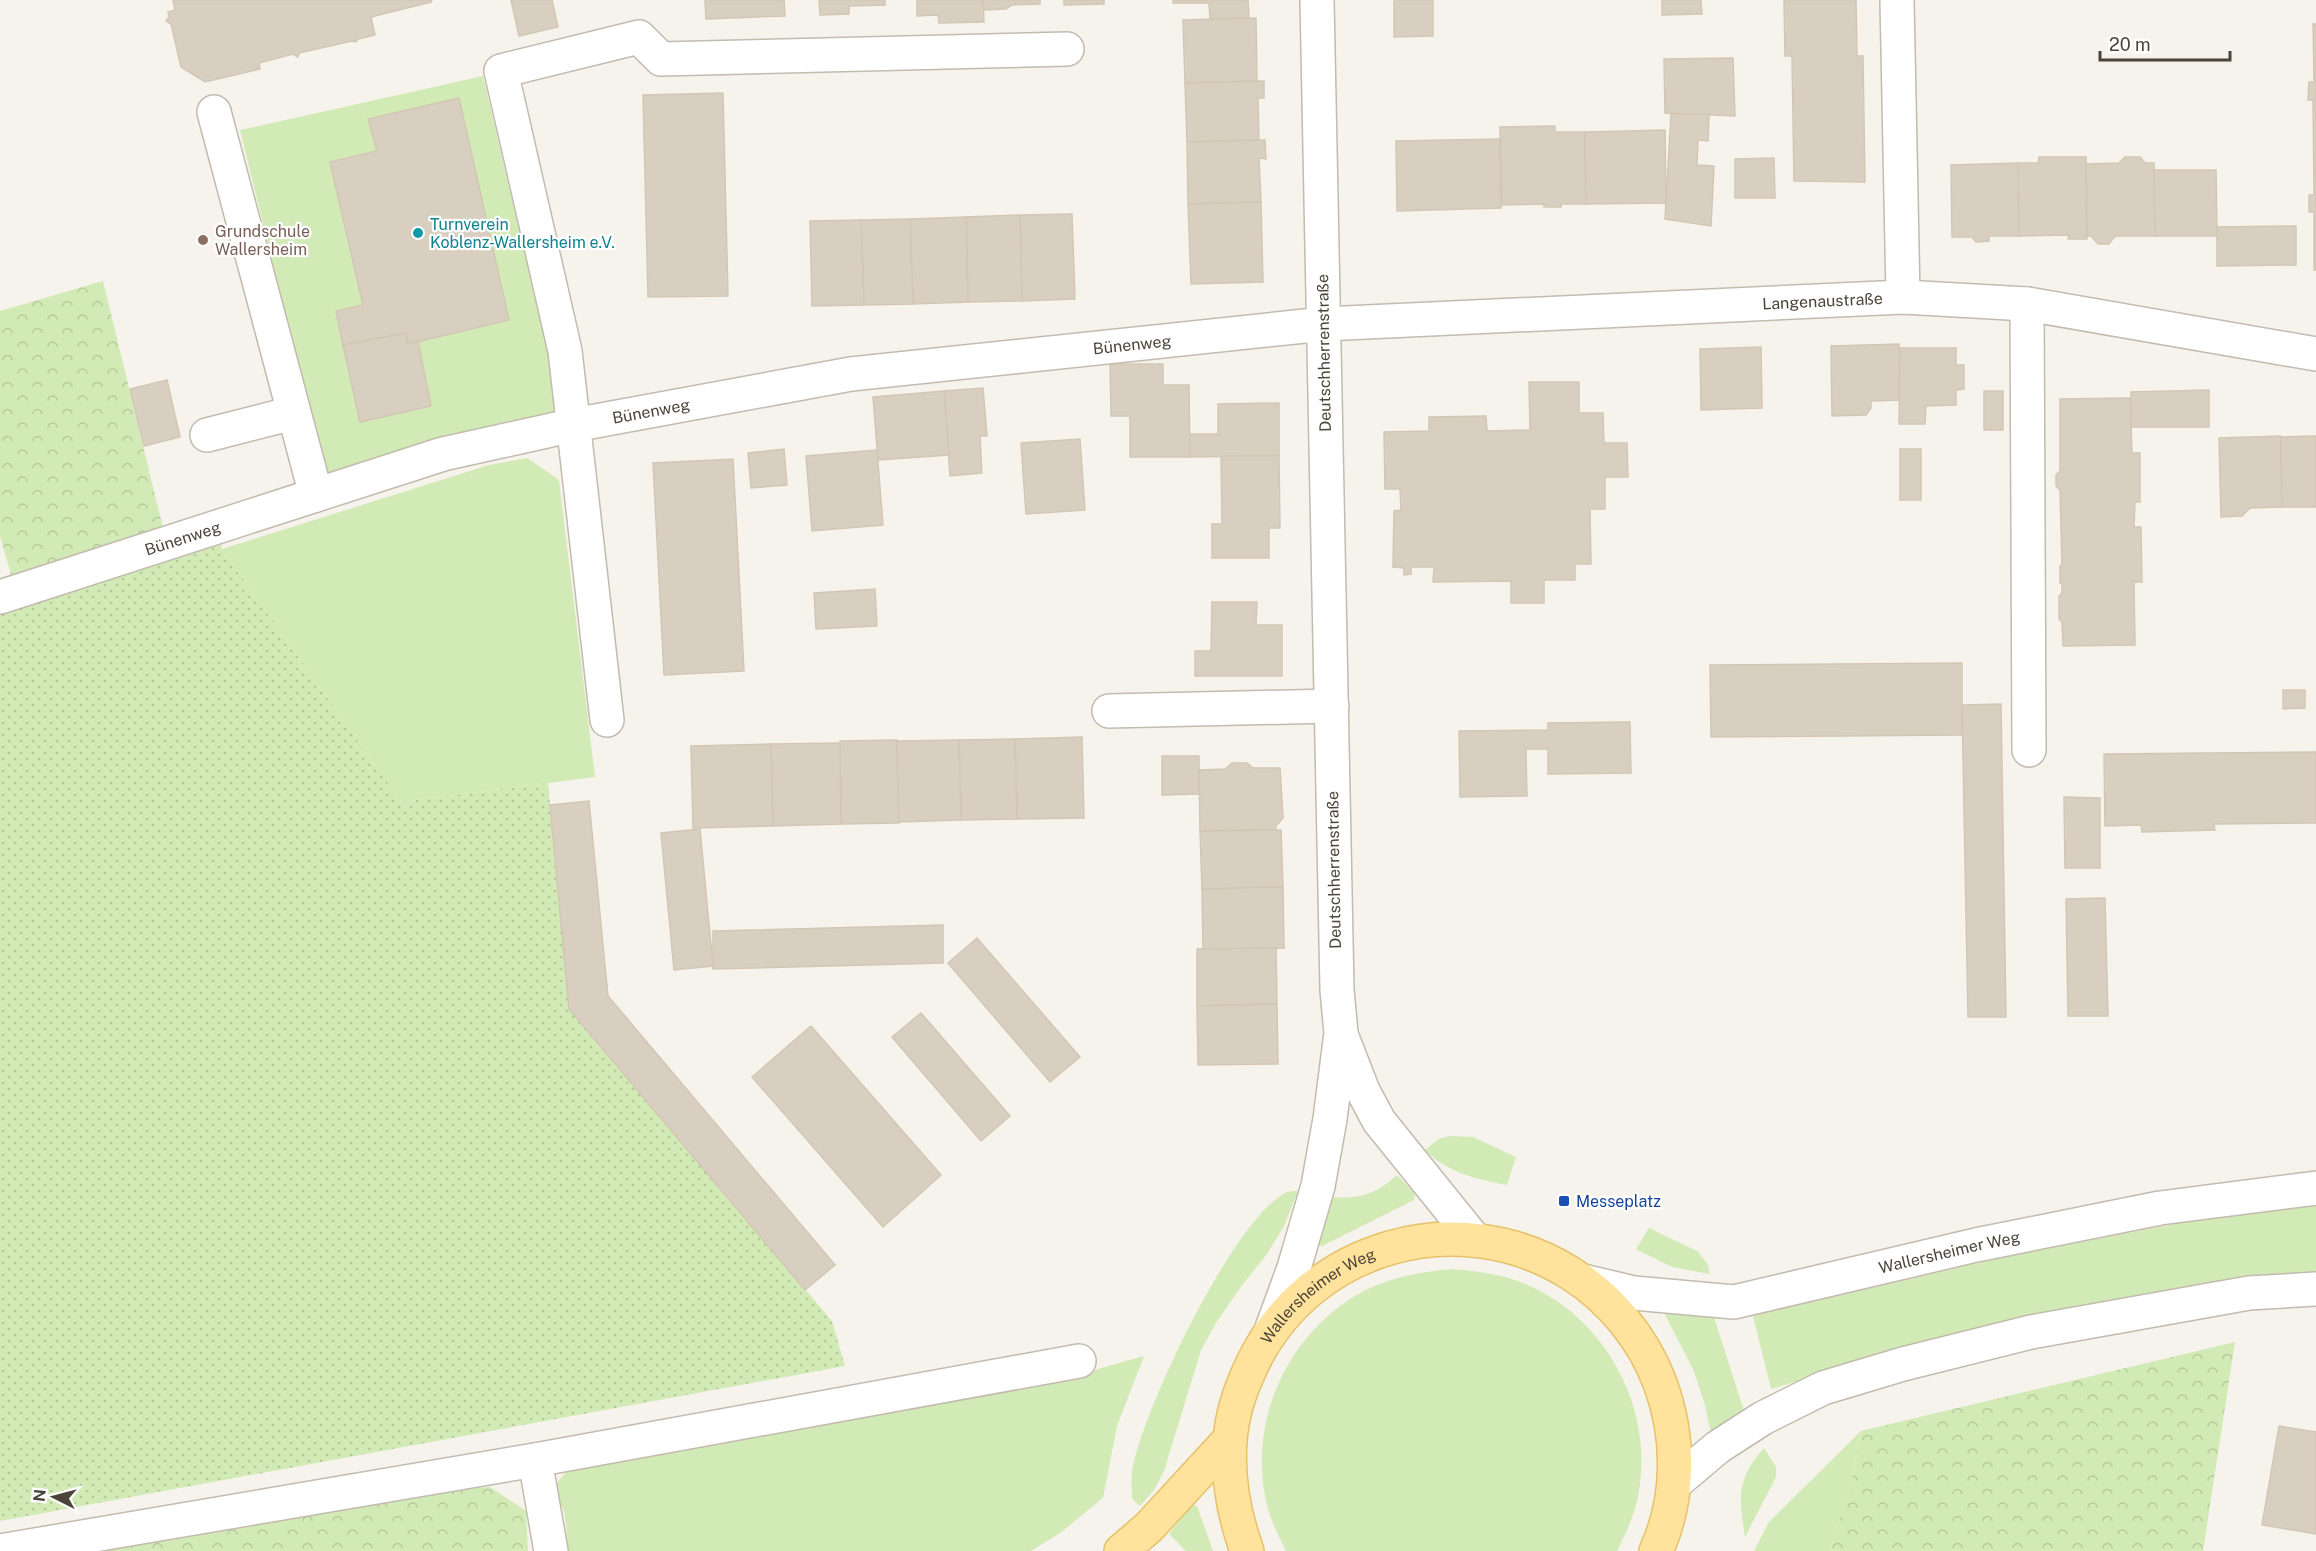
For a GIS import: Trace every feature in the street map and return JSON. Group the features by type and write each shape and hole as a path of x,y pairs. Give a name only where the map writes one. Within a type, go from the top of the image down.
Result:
{"main road":[{"name":"Wallersheimer Weg","path":"1248,1551 1238,1526 1232,1497 1229,1468 1230,1438 1235,1410 1244,1382 1271,1331 1290,1308 1311,1289 1335,1272 1361,1258 1417,1241 1445,1239 1475,1240 1504,1245 1531,1253 1558,1265 1605,1299 1642,1344 1665,1398 1672,1426 1675,1455 1674,1484 1669,1513 1656,1551"},
{"path":"1121,1551 1149,1527 1230,1438"}],"street":[{"name":"Deutschherrenstraße","path":"1271,1331 1294,1268 1317,1186 1330,1119 1341,1033 1337,990 1317,0"},
{"path":"1897,0 1903,297"},
{"path":"607,720 565,351 501,71 639,37 661,59 1067,49"},
{"path":"214,112 316,495"},
{"name":"Langenaustraße","path":"1324,324 1903,297 2027,304 2316,354"},
{"path":"2027,304 2029,750"},
{"name":"Bünenweg","path":"0,597 443,454 574,425 851,374 1324,324"},
{"path":"207,435 293,413"},
{"path":"1110,711 1332,706"},
{"name":"Deutschherrenstraße","path":"1341,1033 1362,1091 1379,1121 1475,1240"},
{"name":"Wallersheimer Weg","path":"1583,1281 1634,1293 1734,1302 1976,1245 2149,1211 2316,1188"},
{"path":"1674,1484 1718,1447 1763,1418 1823,1388 1846,1381 1903,1364 2031,1332 2249,1293 2316,1289"},
{"path":"0,1551 536,1460 1079,1361"},
{"path":"536,1460 551,1551"}],"green space":[{"path":"483,76 562,414 479,429 325,476 240,130"},
{"path":"103,281 163,528 12,578 0,536 0,311"},
{"path":"527,458 559,480 595,777 401,802 222,549 489,465"},
{"path":"220,534 222,549 401,802 548,783 569,1009 832,1321 845,1366 0,1521 0,614"},
{"path":"1450,1136 1473,1137 1516,1157 1507,1185 1474,1178 1443,1164 1425,1150 1439,1139"},
{"path":"1397,1175 1415,1194 1414,1200 1322,1246 1316,1246 1315,1241 1332,1197 1342,1198 1368,1194"},
{"path":"1298,1191 1284,1226 1267,1254 1240,1288 1201,1350 1164,1471 1154,1490 1140,1506 1132,1499 1132,1472 1139,1444 1152,1407 1192,1320 1240,1240 1264,1210 1285,1193"},
{"path":"2316,1203 2316,1276 1910,1347 1771,1389 1753,1316 2004,1257 2200,1219"},
{"path":"1649,1228 1697,1251 1707,1263 1710,1274 1672,1267 1636,1249"},
{"path":"1452,1269 1506,1277 1554,1299 1581,1320 1603,1346 1621,1375 1633,1407 1640,1441 1641,1475 1635,1509 1617,1551 1286,1551 1268,1509 1263,1478 1262,1447 1267,1417 1290,1361 1308,1336 1330,1314 1355,1296 1402,1277"},
{"path":"1659,1303 1713,1314 1744,1411 1712,1438 1705,1405 1693,1369"},
{"path":"2235,1342 2203,1551 1830,1551 1851,1483 1861,1431"},
{"path":"1144,1356 1117,1426 1103,1498 1060,1533 1031,1551 568,1551 565,1515 554,1486 574,1463 1080,1374"},
{"path":"1861,1431 1851,1483 1830,1551 1754,1551 1769,1522"},
{"path":"1764,1448 1776,1467 1776,1477 1745,1537 1741,1500 1744,1480 1748,1470"},
{"path":"490,1487 526,1511 528,1551 101,1551 416,1493"},
{"path":"1191,1505 1197,1506 1213,1551 1186,1551 1169,1534"}],"building":[{"path":"173,0 432,0 371,17 375,35 358,39 356,42 299,53 298,57 293,54 259,63 260,69 205,82 181,67 171,24 166,21 169,17 168,12 175,10"},
{"path":"511,0 552,0 558,27 519,36"},
{"path":"705,0 784,0 785,16 706,19"},
{"path":"819,0 885,0 885,5 849,6 849,14 820,15"},
{"path":"917,0 983,0 984,22 939,23 938,15 917,16"},
{"path":"983,0 1040,0 1040,4 1012,5 1006,9 984,10"},
{"path":"1064,0 1104,0 1104,4 1064,5"},
{"path":"1173,0 1248,0 1249,18 1210,19 1209,3 1173,3"},
{"path":"1394,0 1433,0 1433,36 1394,37"},
{"path":"1662,0 1701,0 1702,14 1662,15"},
{"path":"1784,0 1856,0 1857,56 1863,56 1865,182 1794,181 1792,56 1785,56"},
{"path":"1256,18 1257,81 1185,83 1183,20"},
{"path":"2313,24 2316,24 2316,270 2314,270 2314,212 2309,212 2309,195 2314,195 2313,100 2308,100 2309,82 2314,82"},
{"path":"1733,58 1735,116 1665,113 1664,59"},
{"path":"1264,81 1264,98 1258,98 1259,140 1187,142 1185,83"},
{"path":"723,93 728,296 648,297 643,95"},
{"name":"Turnverein Koblenz-Wallersheim e.V.","path":"459,98 509,320 408,344 406,333 343,345 336,311 363,305 330,162 377,151 368,119"},
{"path":"1671,114 1709,114 1708,141 1698,140 1697,165 1714,166 1711,226 1665,219"},
{"path":"1555,126 1555,132 1585,132 1586,204 1561,204 1561,207 1544,207 1544,204 1502,205 1500,127"},
{"path":"1665,130 1666,203 1586,204 1585,132"},
{"path":"1500,139 1501,208 1397,211 1396,141"},
{"path":"1265,140 1266,159 1259,158 1261,202 1188,204 1187,142"},
{"path":"2039,157 2086,157 2087,239 2068,239 2069,235 2019,236 2018,163 2038,163"},
{"path":"2125,157 2140,157 2145,163 2154,163 2155,236 2115,236 2109,244 2098,244 2091,236 2087,236 2086,164 2119,163"},
{"path":"1774,158 1775,198 1735,198 1735,159"},
{"path":"2018,163 2019,236 1989,236 1989,241 1976,242 1972,237 1952,237 1951,165"},
{"path":"2154,170 2216,170 2217,236 2155,236"},
{"path":"1261,202 1263,282 1191,284 1188,204"},
{"path":"1072,214 1075,299 1022,301 1020,215"},
{"path":"1020,215 1022,301 968,302 966,217"},
{"path":"966,217 968,302 913,304 910,219"},
{"path":"910,219 913,304 864,305 861,220"},
{"path":"861,220 864,305 812,306 810,221"},
{"path":"2296,226 2296,265 2217,266 2217,227"},
{"path":"406,333 408,344 418,341 431,406 360,422 343,345"},
{"path":"1899,344 1899,400 1871,401 1871,408 1866,415 1832,416 1831,346"},
{"path":"1761,347 1762,408 1701,410 1700,349"},
{"path":"1900,348 1956,348 1956,365 1964,365 1964,389 1956,390 1956,405 1926,406 1925,424 1899,424"},
{"path":"1110,364 1163,364 1163,385 1189,385 1190,457 1130,457 1130,416 1111,416"},
{"path":"167,380 180,437 144,446 130,389"},
{"path":"1529,382 1579,382 1579,413 1603,413 1604,443 1627,443 1628,477 1605,477 1605,509 1590,509 1591,564 1575,564 1575,580 1544,580 1544,603 1511,603 1511,581 1433,582 1434,567 1411,567 1411,574 1404,575 1404,568 1393,567 1394,511 1401,510 1400,489 1385,489 1384,432 1429,431 1429,417 1486,416 1487,431 1530,430"},
{"path":"983,388 987,436 980,436 982,473 950,476 944,391"},
{"path":"2209,390 2209,427 2131,427 2131,392"},
{"path":"944,391 949,455 878,460 873,397"},
{"path":"1984,391 2003,391 2003,430 1984,430"},
{"path":"2130,398 2132,453 2140,453 2140,502 2135,502 2134,527 2141,527 2142,582 2134,582 2135,645 2063,646 2062,622 2059,619 2059,596 2062,593 2062,583 2060,583 2060,566 2062,565 2060,490 2056,486 2056,475 2060,471 2060,399"},
{"path":"1279,403 1279,456 1190,457 1190,434 1218,434 1218,404"},
{"path":"2281,436 2282,507 2250,508 2242,516 2221,517 2219,438"},
{"path":"2316,436 2316,507 2282,507 2281,437"},
{"path":"1080,439 1085,510 1026,514 1021,443"},
{"path":"784,449 787,485 751,488 748,453"},
{"path":"1900,449 1921,449 1921,500 1900,500"},
{"path":"877,450 883,525 812,531 806,456"},
{"path":"1221,456 1279,456 1280,528 1269,528 1269,558 1212,558 1212,524 1222,524"},
{"path":"733,459 744,671 664,675 653,463"},
{"path":"875,589 877,626 816,629 814,593"},
{"path":"1212,602 1257,602 1256,625 1282,625 1282,676 1195,676 1195,651 1211,651"},
{"path":"1962,663 1962,735 1711,737 1710,665"},
{"path":"2283,690 2305,690 2305,708 2283,709"},
{"path":"2001,704 2006,1017 1968,1017 1962,705"},
{"path":"1630,722 1631,773 1548,774 1548,749 1526,749 1527,796 1460,797 1459,731 1548,730 1548,723"},
{"path":"1082,737 1084,818 1017,819 1015,739"},
{"path":"1015,739 1017,819 961,820 959,740"},
{"path":"897,740 899,823 841,824 840,741"},
{"path":"959,740 961,820 899,822 897,741"},
{"path":"840,743 841,824 773,826 771,744"},
{"path":"771,744 773,826 693,828 691,746"},
{"path":"2316,752 2316,823 2214,824 2215,830 2142,832 2141,825 2105,826 2104,754"},
{"path":"1162,756 1199,756 1199,794 1162,795"},
{"path":"1232,763 1247,763 1253,768 1280,768 1283,818 1276,826 1276,830 1200,831 1199,770 1225,769"},
{"path":"2064,797 2100,798 2100,868 2065,868"},
{"path":"589,801 608,996 835,1265 805,1290 569,1009 550,805"},
{"path":"700,829 713,966 674,970 661,833"},
{"path":"1281,830 1283,887 1202,889 1200,831"},
{"path":"1283,887 1284,948 1203,949 1202,889"},
{"path":"2105,898 2108,1016 2068,1016 2066,899"},
{"path":"943,925 943,963 713,969 713,931"},
{"path":"977,938 1080,1057 1050,1082 948,963"},
{"path":"1276,948 1277,1004 1197,1006 1197,949"},
{"path":"1277,1004 1278,1064 1198,1065 1197,1006"},
{"path":"921,1013 1010,1116 981,1141 892,1037"},
{"path":"811,1026 941,1175 883,1227 752,1077"},
{"path":"2279,1426 2316,1432 2316,1534 2262,1525"}],"place":[{"name":"Turnverein Koblenz-Wallersheim e.V.","path":"418,233"},
{"name":"Grundschule Wallersheim","path":"203,240"},
{"name":"Messeplatz","path":"1564,1201"}]}
